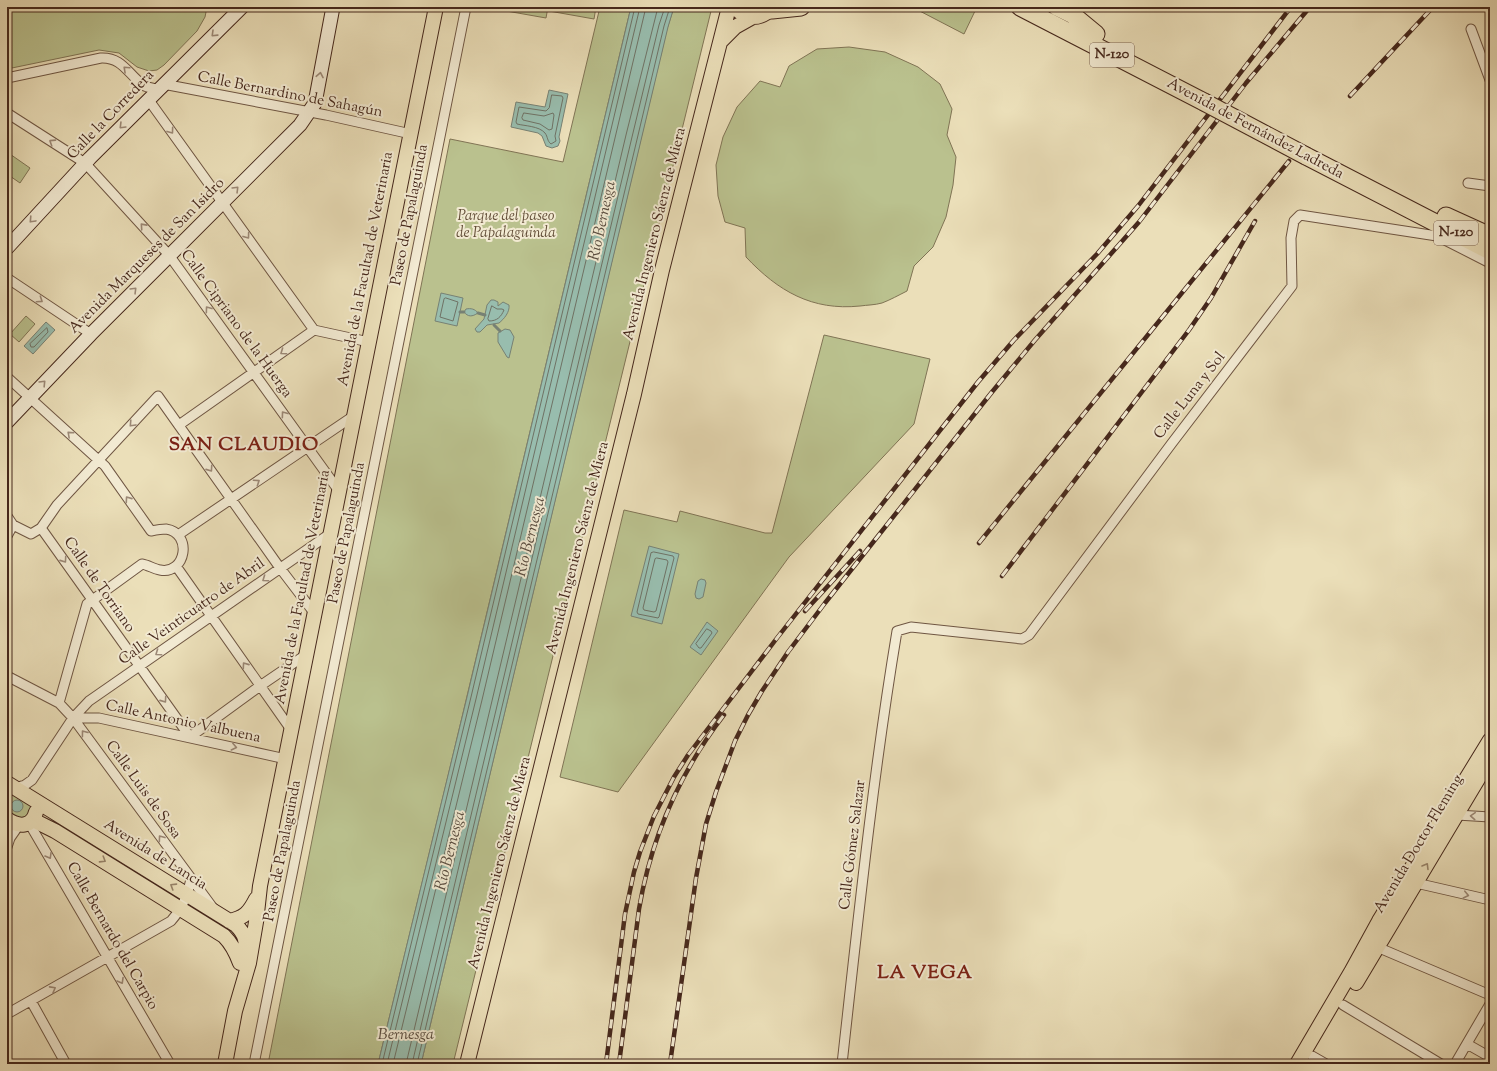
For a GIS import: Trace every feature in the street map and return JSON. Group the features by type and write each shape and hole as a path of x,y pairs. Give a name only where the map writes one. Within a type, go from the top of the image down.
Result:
{"highway":[{"path":"773,8 802,7"},
{"name":"Avenida de Fernández Ladreda","path":"1020,7 1207,98 1423,212 1490,243"},
{"name":"Avenida de Fernández Ladreda","path":"1043,7 1096,34 1207,98"},
{"path":"1057,7 1073,15 1096,34"},
{"path":"1423,212 1490,236"},
{"path":"1423,212 1490,258"},
{"name":"Avenida de Fernández Ladreda","path":"1423,212 1449,229 1490,251"}],"main road":[{"name":"Calle la Corredera","path":"7,248 85,163 242,7"},
{"name":"Avenida Marqueses de San Isidro","path":"7,422 29,397 91,334 300,125 315,103 333,7"},
{"name":"Avenida de la Facultad de Veterinaria","path":"425,7 430,35"},
{"name":"Avenida de la Facultad de Veterinaria","path":"235,1011 237,978 244,934 258,893 292,731 436,7"},
{"name":"Avenida Ingeniero Sáenz de Miera","path":"467,1064 634,394 662,270 729,7"},
{"path":"735,7 742,14 751,18"},
{"path":"720,41 735,27 751,18 762,16 773,8"},
{"name":"Avenida Doctor Fleming","path":"1310,1060 1377,947 1412,879 1490,740"},
{"name":"Avenida Doctor Fleming","path":"1297,1064 1352,972 1379,921 1412,879 1457,815 1490,759"},
{"name":"Avenida de Lancia","path":"10,787 32,799 236,925 244,934"},
{"path":"22,821 36,810 32,799"},
{"path":"22,821 55,831 224,936 233,947 240,963"},
{"name":"Avenida de la Facultad de Veterinaria","path":"225,1064 235,1011 249,963 256,922 258,893"},
{"path":"223,918 239,919 245,915 258,893"},
{"path":"224,936 232,938 244,934 256,922"},
{"path":"244,934 246,947 242,971 244,981"}],"street":[{"name":"Paseo de Papalaguinda","path":"254,1064 466,7"},
{"path":"1471,29 1490,80"},
{"name":"Calle Bernardino de Sahagún","path":"7,78 101,58 109,58 116,60 144,86 161,87 309,112 410,134"},
{"path":"148,99 314,330 369,342"},
{"name":"Calle Cipriano de la Huerga","path":"7,113 85,163 169,255 339,491"},
{"path":"1468,183 1490,186"},
{"name":"Calle Luna y Sol","path":"897,631 911,626 1022,639 1029,635 1172,443 1292,286 1291,238 1294,221 1300,215 1437,236 1490,263"},
{"path":"7,278 91,334"},
{"path":"179,426 314,330"},
{"path":"7,377 105,466 151,531 165,529 172,531 178,535 184,547 184,554 176,566 168,570 159,570 142,564 87,604 59,703"},
{"path":"7,516 13,525 31,534 41,528 57,505 158,396 280,568 315,614"},
{"path":"178,535 354,415"},
{"path":"7,536 13,525"},
{"name":"Calle de Torriano","path":"41,528 190,737"},
{"name":"Calle Veinticuatro de Abril","path":"32,780 73,718 89,701 331,533"},
{"path":"176,566 292,731"},
{"name":"Calle Gómez Salazar","path":"842,1064 858,917 888,683 897,631"},
{"path":"190,737 307,654"},
{"name":"Calle Luis de Sosa","path":"7,676 59,703 73,718 191,879 223,918"},
{"name":"Calle Antonio Valbuena","path":"73,718 99,718 286,759"},
{"path":"10,787 25,785 32,780"},
{"path":"32,780 32,799"},
{"path":"1457,815 1490,817"},
{"path":"7,847 10,838 22,821"},
{"name":"Calle Bernardo del Carpio","path":"22,821 108,958 170,1064"},
{"path":"7,1014 171,921 178,914 187,895 191,879"},
{"path":"1412,879 1490,900"},
{"path":"1377,947 1490,995"},
{"name":"Avenida Doctor Fleming","path":"1352,972 1370,948 1377,947"},
{"path":"31,1001 66,1064"},
{"path":"1455,1064 1490,1004"},
{"path":"1343,1005 1441,1064"},
{"path":"1466,1044 1490,1057"},
{"path":"1310,1060 1326,1064"}],"green space":[{"path":"7,7 207,7 205,17 197,31 164,65 157,70 149,71 137,67 119,53 99,50 7,69"},
{"path":"496,7 548,7 546,18 495,9"},
{"path":"550,7 596,7 594,19 549,11"},
{"name":"Parque del paseo de Papalaguinda","path":"600,7 631,7 378,1064 268,1064 450,139 563,162"},
{"path":"674,7 712,7 453,1064 421,1064 667,29"},
{"path":"912,7 975,7 975,11 964,34"},
{"path":"849,47 885,52 918,67 940,84 952,109 947,135 956,157 953,185 946,217 933,247 914,266 907,291 879,304 843,307 811,302 783,289 758,269 746,257 745,228 725,222 718,196 716,165 723,137 737,107 760,81 780,87 789,66 817,49"},
{"path":"7,152 30,168 20,183 7,174"},
{"path":"26,316 35,324 19,342 10,334"},
{"path":"824,335 930,359 914,424 789,557 618,792 560,777 624,510 677,522 680,511 765,533 772,533"},
{"path":"11,794 30,803 31,810 27,817 16,818 7,812 7,796"}],"water":[{"name":"Bernesga","path":"631,7 674,7 421,1064 378,1064 467,697"},
{"path":"549,90 568,94 559,137 560,141 558,146 552,148 546,146 542,136 538,133 511,127 516,102 545,107"},
{"path":"441,293 463,298 457,326 435,321"},
{"path":"491,300 498,302 498,306 503,302 509,305 508,313 499,323 487,325 480,332 477,332 475,329 484,319 487,305"},
{"path":"466,309 473,309 478,313 469,316 464,312"},
{"path":"46,322 55,330 33,354 24,346"},
{"path":"505,329 510,330 514,337 509,358 498,342 498,333"},
{"path":"649,546 679,554 662,624 631,616"},
{"path":"701,579 705,580 706,583 703,597 699,599 696,598 695,594 698,581"},
{"path":"707,622 718,631 701,655 690,647"},
{"path":"15,800 19,800 23,806 19,812 15,812 11,808 11,804"}],"waterway":[{"path":"478,313 485,315"},
{"path":"494,325 500,331"}],"railway":[{"path":"606,1064 625,914 634,872 654,816 674,777 688,755 777,638 978,382 1014,340 1097,254 1138,206 1291,7"},
{"path":"670,1064 696,878 706,824 735,741 762,691 788,652 825,603 992,392 1035,340 1139,222 1246,83 1310,7"},
{"path":"1350,96 1433,7"},
{"path":"979,543 1289,161"},
{"path":"1002,576 1189,330 1211,298 1255,221"},
{"path":"805,611 860,551"},
{"path":"619,1064 639,909 651,857 681,783 708,737 724,715"}],"district":[{"name":"SAN CLAUDIO","path":"244,445"},
{"name":"LA VEGA","path":"925,973"}],"water label":[{"name":"Río Bernesga","path":"603,221"},
{"name":"Río Bernesga","path":"531,537"},
{"name":"Río Bernesga","path":"451,851"}]}
